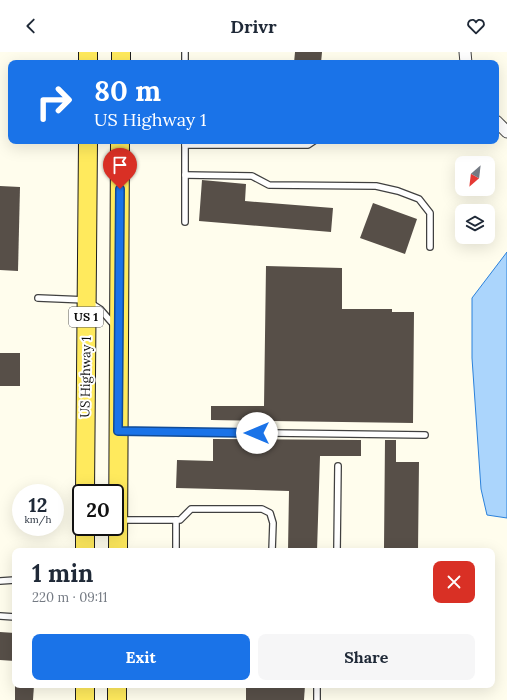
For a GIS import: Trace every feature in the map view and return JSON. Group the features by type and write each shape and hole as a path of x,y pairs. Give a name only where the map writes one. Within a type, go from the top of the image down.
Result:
{"main road":[{"name":"US Highway 1","path":"85,484 88,144"},
{"name":"US 1","path":"118,484 120,144"},
{"path":"85,536 85,548"},
{"name":"US 1","path":"118,536 118,548"},
{"path":"85,688 85,700"},
{"path":"117,688 117,700"}],"street":[{"path":"499,124 507,132"}],"lane":[{"path":"185,144 185,222"},
{"path":"246,144 310,144"},
{"path":"185,175 252,176 269,185 376,186 398,191 419,199 430,212 430,247"},
{"path":"38,298 86,300 100,309 119,331"},
{"path":"118,431 425,434"},
{"path":"337,548 338,466"},
{"path":"124,520 180,520 191,509 262,508 270,513 273,523 272,548"},
{"path":"176,520 176,548"},
{"path":"0,581 12,580"},
{"path":"0,616 12,617"},
{"path":"317,688 317,700"}],"water":[{"path":"507,252 507,518 487,515 481,489 472,358 472,298"}],"building":[{"path":"295,52 322,52 321,60 294,60"},
{"path":"202,180 246,184 245,201 333,208 331,232 199,221"},
{"path":"0,186 20,187 18,271 0,270"},
{"path":"373,203 417,219 405,254 360,238"},
{"path":"266,266 342,268 342,309 392,309 392,312 414,312 413,423 211,420 211,406 264,406"},
{"path":"0,353 20,353 20,386 0,386"},
{"path":"213,439 361,440 361,456 320,456 317,548 288,548 289,491 176,488 177,460 213,461"},
{"path":"385,440 396,440 396,462 419,462 418,548 384,548"},
{"path":"0,632 12,633 12,661 0,660"},
{"path":"15,688 34,688 33,700 15,700"},
{"path":"246,688 305,688 304,700 246,700"}],"route":[{"path":"120,189 118,431 257,433"}]}
